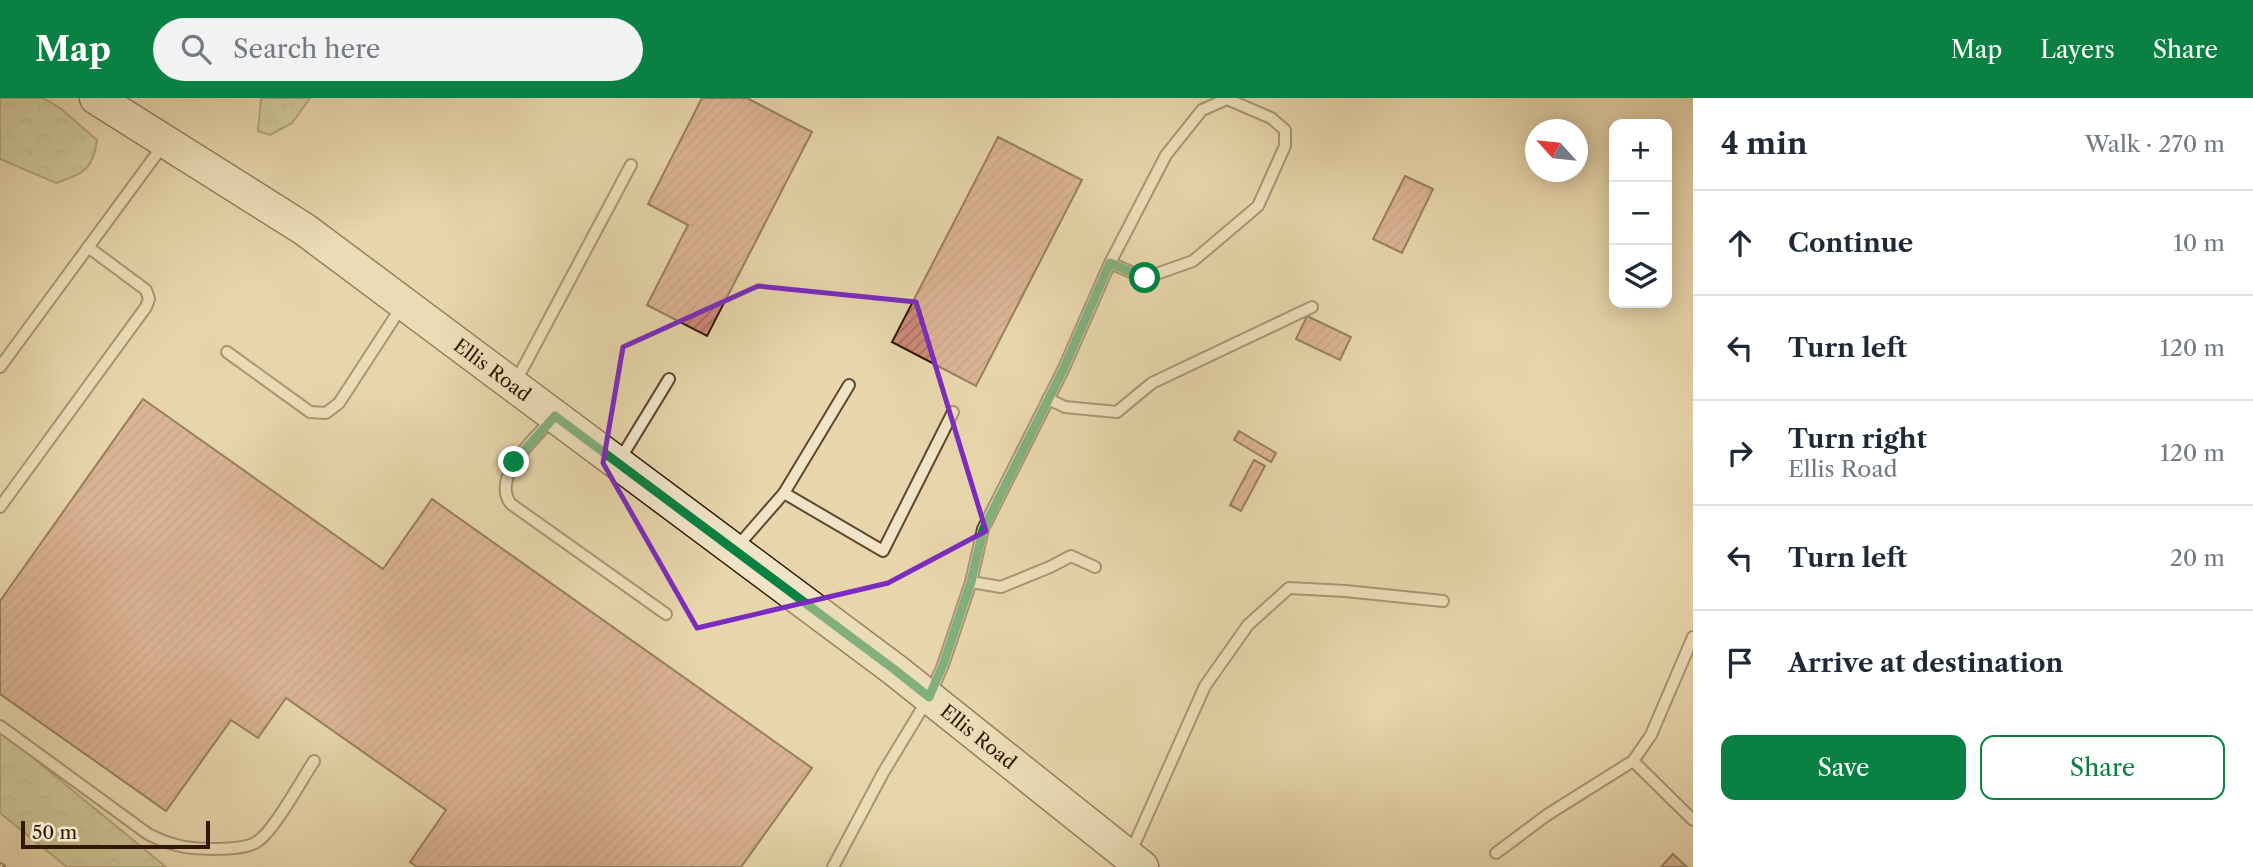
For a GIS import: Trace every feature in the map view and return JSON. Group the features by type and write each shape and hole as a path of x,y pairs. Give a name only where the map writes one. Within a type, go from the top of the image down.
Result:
{"main road":[{"name":"Ellis Road","path":"96,98 304,229 929,697 1135,862"}],"lane":[{"path":"833,867 883,773 929,697 943,665 971,582 983,530 1048,399 1110,263 1166,155 1202,110 1227,99 1271,118 1285,130 1285,146 1258,206 1193,261 1145,278 1110,263"},
{"path":"0,368 165,142"},
{"path":"514,386 631,165"},
{"path":"0,507 146,307 149,299 146,290 88,247"},
{"path":"228,352 310,412 326,413 339,403 404,304"},
{"path":"1048,399 1065,407 1117,412 1152,383 1312,307"},
{"path":"618,463 669,379"},
{"path":"734,550 784,493 849,384"},
{"path":"784,493 883,551 953,412"},
{"path":"555,416 514,462 505,489 506,498 666,614"},
{"path":"971,582 1001,587 1070,556 1095,567"},
{"path":"1135,862 1205,686 1248,625 1289,588 1443,601"},
{"path":"1496,853 1547,815 1633,761 1651,735 1693,637"},
{"path":"0,726 148,834 174,845 193,848 239,847 256,843 268,833 314,761"},
{"path":"1633,761 1693,820"}],"highlighted area":[{"path":"758,286 916,302 986,531 888,583 697,628 603,463 623,347"}],"green space":[{"path":"0,98 43,98 60,108 97,140 89,165 80,173 56,183 0,159"},
{"path":"261,98 310,98 292,123 270,135 258,131"},
{"path":"0,728 166,867 67,867 0,813"}],"building":[{"path":"702,98 747,98 812,132 707,336 647,305 688,225 648,204"},
{"path":"998,137 1082,180 976,386 892,342"},
{"path":"1405,176 1433,189 1402,253 1373,239"},
{"path":"1307,316 1351,337 1340,360 1296,339"},
{"path":"143,399 383,569 432,499 812,768 741,867 417,867 410,862 446,810 286,698 258,738 231,720 166,811 0,694 0,601"},
{"path":"1239,431 1276,453 1271,462 1234,440"},
{"path":"1254,460 1265,466 1241,511 1230,505"},
{"path":"1673,854 1687,867 1661,867"}],"route":[{"path":"514,462 555,416 929,697 943,665 971,582 983,530 1063,370 1110,263 1145,278"}]}
